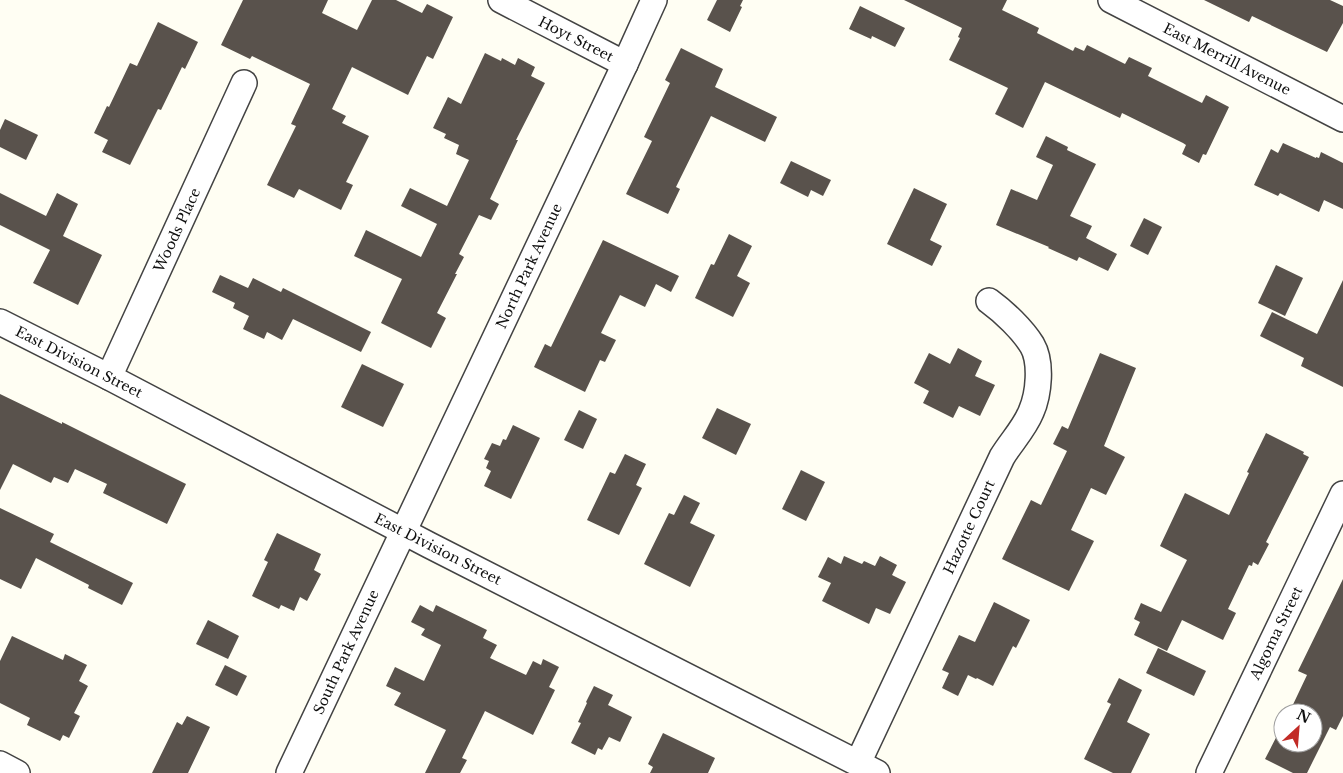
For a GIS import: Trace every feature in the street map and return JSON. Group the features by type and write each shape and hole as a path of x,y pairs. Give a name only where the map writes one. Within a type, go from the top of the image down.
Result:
{"street":[{"name":"Hoyt Street","path":"500,0 625,64"},
{"name":"North Park Avenue","path":"403,532 654,0"},
{"name":"East Merrill Avenue","path":"1111,0 1343,119"},
{"name":"Woods Place","path":"109,377 244,83"},
{"name":"Hazotte Court","path":"867,768 1002,457 1026,422 1035,400 1038,377 1032,345 1004,312 989,301"},
{"name":"East Division Street","path":"0,322 109,377 403,532 867,768"},
{"name":"Algoma Street","path":"1210,773 1343,494"},
{"name":"South Park Avenue","path":"289,773 403,532"},
{"path":"0,764 17,773"}],"building":[{"path":"243,0 328,0 322,13 357,30 372,0 396,0 422,13 427,4 453,17 433,59 427,56 408,95 352,67 332,109 346,116 342,123 369,136 346,182 353,185 341,210 299,189 294,198 267,185 296,126 291,124 310,84 252,56 250,59 221,45"},
{"path":"717,0 743,0 740,6 742,7 730,32 707,20"},
{"path":"904,0 1007,0 1002,10 1039,28 1037,33 1073,51 1075,47 1084,51 1087,45 1125,64 1129,57 1152,68 1148,76 1202,103 1206,95 1229,107 1206,155 1203,154 1199,163 1182,154 1186,145 1183,143 1122,113 1120,118 1045,82 1023,128 995,114 1008,88 949,60 960,38 958,37 962,28"},
{"path":"1204,0 1330,0 1343,6 1343,23 1327,52 1252,16 1249,22"},
{"path":"860,6 905,28 895,47 872,36 871,39 849,29"},
{"path":"158,22 198,42 185,69 182,67 161,110 158,109 130,165 102,152 108,140 94,133 130,63 137,66"},
{"path":"681,48 723,69 715,87 777,117 765,142 711,116 676,187 680,189 668,214 626,194 652,141 644,137 670,83 665,80"},
{"path":"485,53 501,61 502,58 515,65 518,58 535,67 531,76 545,83 516,140 518,140 490,199 499,204 491,220 479,215 459,254 464,257 437,313 446,318 431,348 381,323 402,279 354,256 366,230 421,257 437,224 401,206 410,188 447,206 469,160 456,154 459,145 444,138 446,134 433,128 448,97 461,104"},
{"path":"5,119 38,135 26,160 0,147 0,130"},
{"path":"1046,136 1068,147 1067,150 1096,164 1070,216 1092,226 1086,238 1117,254 1108,271 1079,257 1077,261 996,225 1011,189 1037,200 1053,165 1036,157"},
{"path":"1283,143 1316,158 1319,158 1321,152 1343,163 1343,209 1324,200 1319,212 1280,193 1278,196 1254,185 1271,149 1278,153"},
{"path":"791,161 831,180 823,196 811,190 808,197 780,183"},
{"path":"914,188 947,204 930,240 942,246 932,266 887,244"},
{"path":"0,193 46,216 57,193 78,204 63,236 102,255 78,305 33,283 50,250 0,225"},
{"path":"1144,218 1162,227 1148,255 1130,246"},
{"path":"729,234 752,246 737,276 750,283 733,317 695,298 711,264 714,265"},
{"path":"603,240 679,276 671,292 656,284 645,307 620,295 601,333 616,340 605,362 600,360 585,392 534,367 545,344 551,347"},
{"path":"1276,265 1303,278 1285,316 1258,303"},
{"path":"220,275 248,288 253,278 281,292 283,288 371,332 361,352 293,319 282,340 267,332 264,339 243,329 249,316 233,308 235,303 212,292"},
{"path":"1343,280 1343,387 1301,366 1304,358 1260,336 1272,312 1317,334"},
{"path":"958,348 982,361 975,376 995,385 980,416 959,406 953,418 923,403 929,391 914,383 929,353 950,364"},
{"path":"1100,353 1136,368 1104,446 1125,457 1106,495 1091,488 1071,530 1094,541 1069,591 1002,559 1031,500 1041,505 1067,451 1053,444 1062,426 1068,429"},
{"path":"362,364 404,384 383,427 341,407"},
{"path":"0,394 62,424 62,422 186,484 167,524 103,493 107,484 75,469 68,483 54,477 51,483 13,464 0,490"},
{"path":"717,408 751,424 736,455 702,438"},
{"path":"579,410 597,419 583,449 564,440"},
{"path":"513,425 540,438 511,499 484,486 491,471 486,468 489,461 484,459 492,443 500,446 503,439 506,440"},
{"path":"1266,433 1304,452 1303,454 1309,457 1266,542 1269,544 1258,565 1253,562 1252,566 1249,565 1228,609 1236,613 1223,640 1182,620 1167,651 1134,635 1140,622 1134,619 1141,603 1161,612 1187,560 1160,546 1185,493 1229,515"},
{"path":"625,454 646,464 636,485 642,488 619,535 587,520 610,472 615,474"},
{"path":"801,470 825,482 806,521 782,509"},
{"path":"684,495 700,503 690,523 715,535 690,587 644,564 669,513 674,515"},
{"path":"0,508 54,534 50,542 133,583 122,605 88,588 89,585 36,558 21,589 0,579"},
{"path":"277,533 321,554 314,570 321,574 307,601 300,597 294,611 281,605 279,609 252,596 268,562 264,560"},
{"path":"844,556 862,564 864,561 875,566 880,556 897,565 892,575 906,582 890,614 876,608 869,624 822,601 831,583 818,577 828,557 841,564"},
{"path":"1343,579 1343,716 1336,730 1330,727 1323,741 1323,703 1294,703 1307,675 1298,671"},
{"path":"994,602 1030,620 1016,648 1013,646 993,686 968,675 958,696 942,688 949,673 942,670 959,635 975,642"},
{"path":"420,605 433,612 436,605 487,630 483,638 497,645 490,658 526,675 533,661 541,665 543,659 559,667 549,687 555,690 533,735 485,711 462,758 467,760 460,773 425,773 446,730 394,705 401,693 386,686 395,667 424,681 441,645 421,635 425,629 411,622"},
{"path":"208,620 239,636 228,659 196,644"},
{"path":"12,636 63,660 65,654 87,665 79,681 88,686 74,713 80,716 69,738 63,735 60,741 27,725 30,718 0,703 0,661"},
{"path":"1158,648 1206,671 1194,696 1146,673"},
{"path":"225,665 247,676 237,696 215,685"},
{"path":"1119,678 1142,690 1127,722 1150,734 1131,773 1113,773 1084,759 1111,704 1107,702"},
{"path":"594,686 613,695 608,705 632,717 620,742 609,737 602,750 598,748 595,755 571,743 581,723 578,722"},
{"path":"187,716 210,727 188,773 152,773 177,722 182,725"},
{"path":"663,733 715,758 708,773 650,773 653,767 648,764"},
{"path":"1273,743 1273,753 1317,753 1307,773 1293,773 1265,759"}]}
